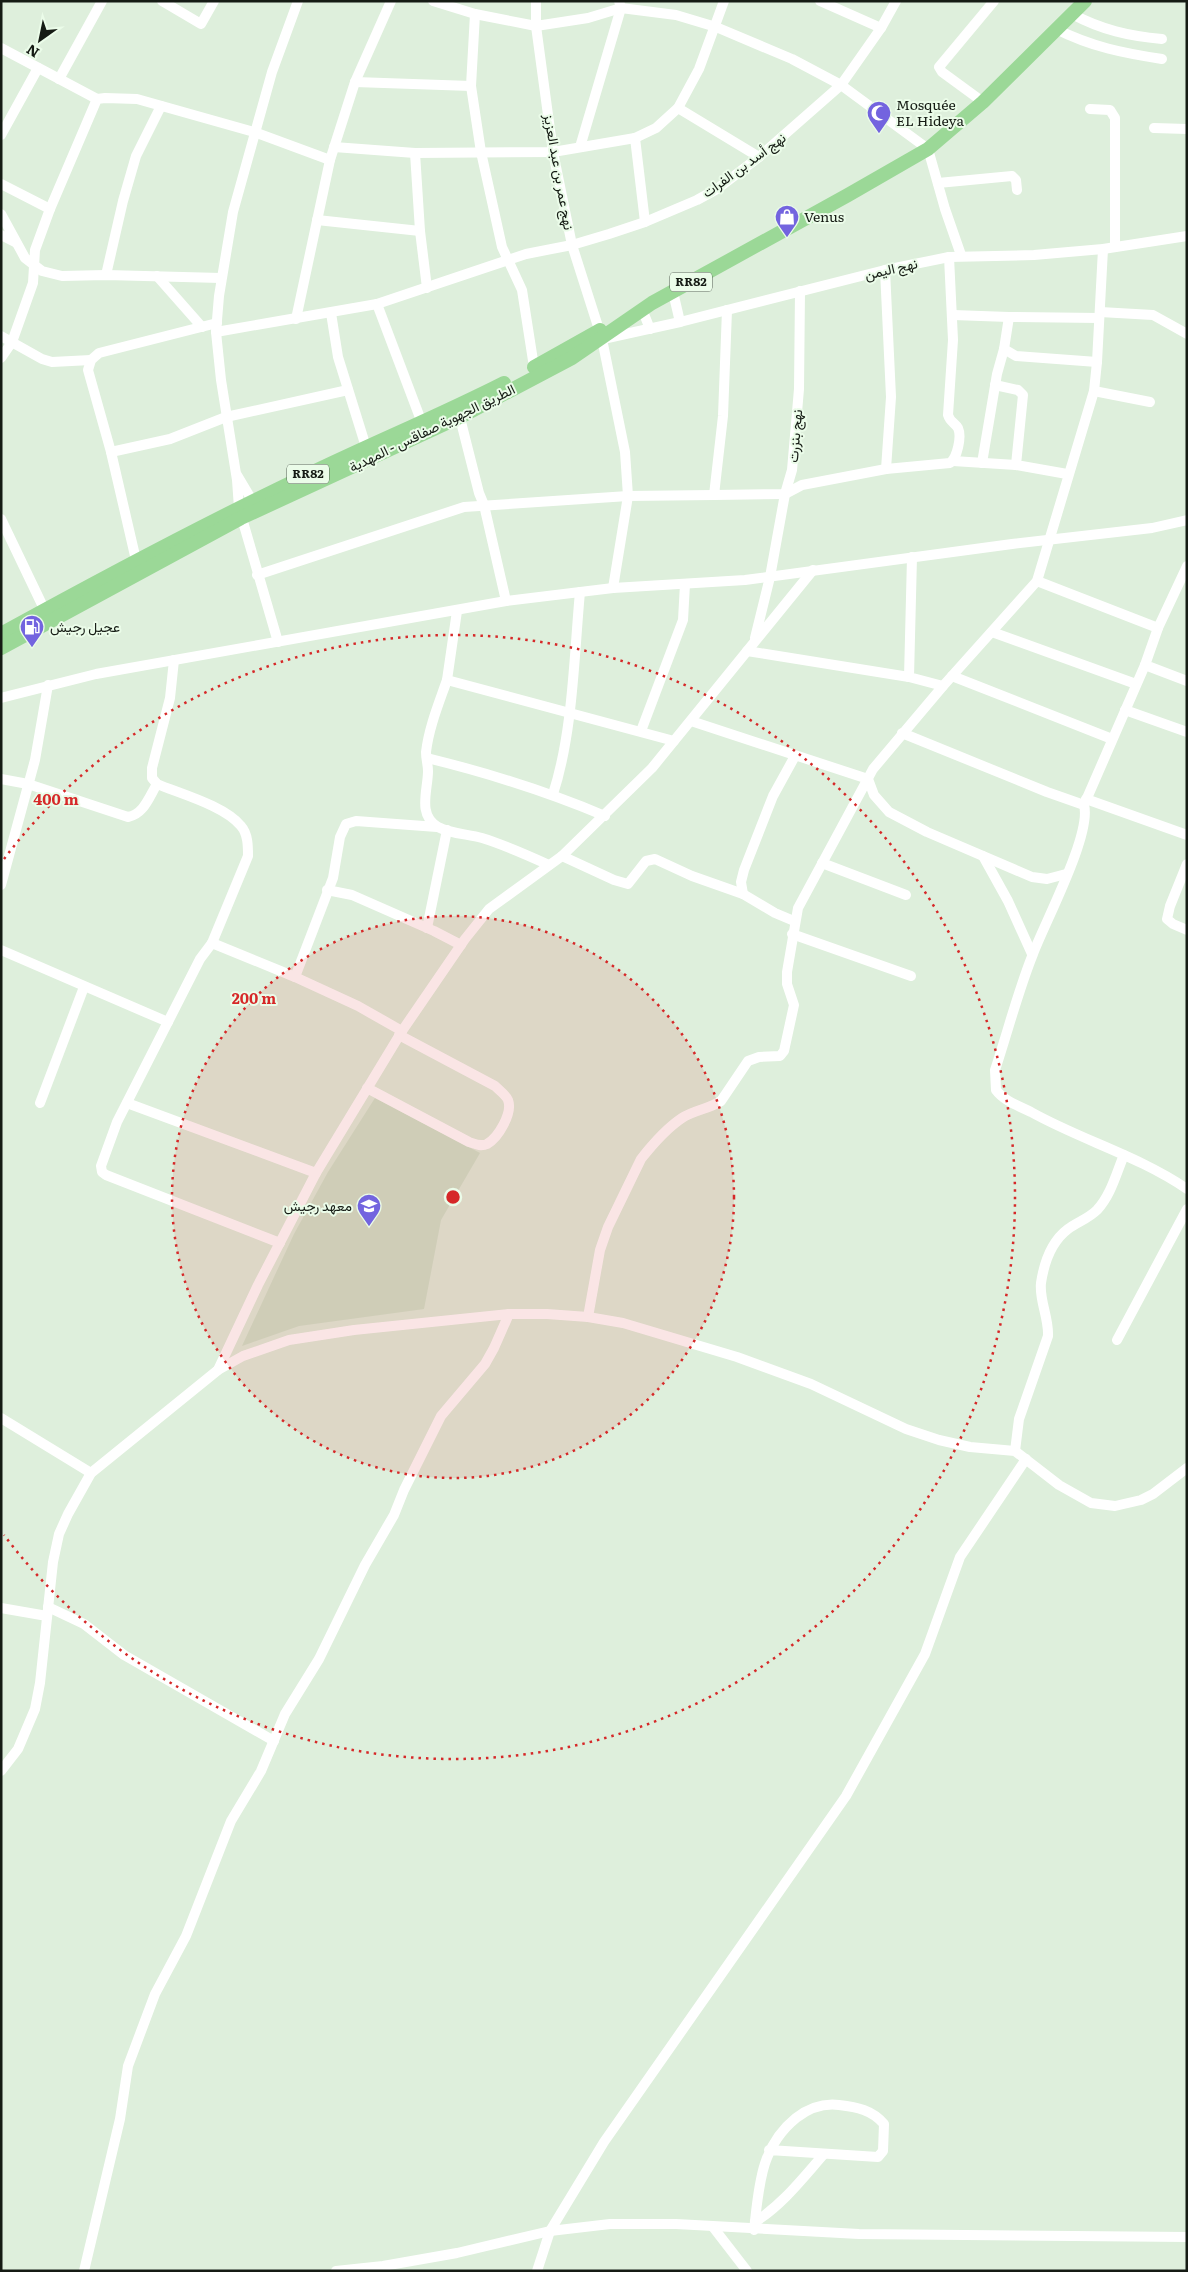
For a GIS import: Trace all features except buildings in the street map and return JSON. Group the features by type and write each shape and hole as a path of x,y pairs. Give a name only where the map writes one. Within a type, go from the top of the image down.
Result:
{"main road":[{"name":"الطريق الجهوية صفاقس - المهدية","path":"46,615 366,447 422,423 458,412 534,367 618,325 642,309 928,149 983,102 1085,1"},
{"name":"الطريق الجهوية صفاقس - المهدية","path":"256,505 572,358 600,335"},
{"name":"الطريق الجهوية صفاقس - المهدية","path":"4,639 136,560 240,513"}],"street":[{"path":"59,79 102,1"},
{"path":"162,1 201,24 214,1"},
{"path":"278,642 240,513 226,417 217,328 222,278 233,212 272,72 298,1"},
{"path":"296,318 330,160 355,82 391,1"},
{"path":"433,1 475,14 536,26 588,18 620,5 676,15 716,27 792,59 841,85 928,149 961,255"},
{"name":"نهج عمر بن عبد العزيز","path":"536,1 536,26 553,152 572,245 600,335 626,452 628,496 613,588"},
{"path":"334,147 415,154 553,152 635,138 656,128 678,108 688,92 716,27 724,1"},
{"path":"820,1 881,28"},
{"name":"نهج أسد بن الفرات","path":"92,360 99,353 202,327 217,328 331,314 377,304 526,254 572,245 645,222 697,200 717,189 759,157 841,85 881,28 896,1"},
{"path":"983,102 938,67 993,2"},
{"path":"580,147 620,5"},
{"path":"475,14 471,86 480,152 502,247 522,290 534,367"},
{"path":"1072,14 1096,26 1137,37 1162,39"},
{"path":"1056,30 1082,42 1109,50 1162,59"},
{"path":"1,48 97,99 137,99 254,132 330,160"},
{"path":"1,135 38,68"},
{"path":"355,82 471,86"},
{"path":"1,358 12,342 33,283 35,250 50,209 97,99"},
{"path":"106,275 123,201 136,156 161,106"},
{"path":"678,108 759,157"},
{"path":"1090,109 1110,110 1115,118 1115,246"},
{"path":"1154,128 1187,129"},
{"path":"635,138 645,222"},
{"path":"415,154 420,231 427,288"},
{"path":"938,184 1012,176 1016,180 1016,190"},
{"path":"1,184 50,209"},
{"path":"1,214 15,242 34,266 42,271 62,276 106,275 222,278"},
{"path":"317,220 420,231"},
{"path":"1,235 15,242"},
{"name":"نهج اليمن","path":"600,335 650,329 885,270 949,257 961,255 1034,256 1102,249 1187,236"},
{"path":"588,1317 600,1250 608,1227 636,1168 645,1154 683,1117 721,1101 748,1061 759,1057 778,1056 784,1051 794,1005 787,984 787,972 794,921 798,908 872,769 902,732 1037,582 1067,474 1094,390 1098,362 1102,249"},
{"path":"949,257 953,315 948,415 949,420 958,429 959,433 956,456 953,461"},
{"path":"885,270 891,397 886,469"},
{"path":"157,276 202,327"},
{"name":"نهج بنزرت","path":"754,643 770,578 785,494 792,470 799,389 800,291"},
{"path":"673,292 680,322"},
{"path":"377,304 422,423"},
{"path":"642,309 650,329"},
{"path":"714,495 724,416 728,310"},
{"path":"331,314 338,357 366,447"},
{"path":"953,315 1009,317 1153,315 1187,334"},
{"path":"982,463 1009,317"},
{"path":"1,336 42,359 52,362 92,360 88,370 111,452 136,560"},
{"path":"1004,349 1016,356 1098,362"},
{"path":"995,385 1018,390 1023,395 1016,465"},
{"path":"111,452 170,439 226,417 348,390"},
{"path":"1094,390 1150,402"},
{"path":"458,412 479,493 484,505 506,601"},
{"path":"257,574 464,507 628,496 785,494 802,485 886,469 946,464 953,461 1016,465 1067,474"},
{"path":"235,472 256,505"},
{"path":"1,519 46,615"},
{"path":"1,698 96,674 506,601 613,588 770,578 813,570 912,557 1152,528 1187,520"},
{"path":"909,677 912,557"},
{"path":"218,1370 316,1173 401,1033 461,945 489,908 562,856 652,768 813,570"},
{"path":"1186,570 1158,628 1145,665 1085,802 1085,824 1032,954 995,1070 996,1090 1004,1098 1059,1128 1124,1155 1187,1189"},
{"path":"1037,582 1158,628"},
{"path":"641,732 683,620 685,584"},
{"path":"552,794 564,754 580,592"},
{"path":"442,828 425,810 428,772 427,758 435,714 447,680 457,611"},
{"path":"992,632 1136,684"},
{"path":"747,651 909,677 943,686"},
{"path":"174,660 170,698 152,768 152,778 157,784 226,813 241,826 246,834 248,856 212,943 200,959 127,1103 101,1166 102,1172 280,1243"},
{"path":"1145,665 1187,681"},
{"path":"952,676 1112,738"},
{"path":"447,680 674,741"},
{"path":"1,885 35,760 48,685"},
{"path":"1125,710 1187,732"},
{"path":"691,721 868,779"},
{"path":"902,732 1047,792 1085,802 1187,835"},
{"path":"743,894 741,882 744,870 773,796 795,756"},
{"path":"427,758 489,774 552,794 605,816"},
{"path":"1,779 28,784 128,817 142,810 157,784"},
{"path":"868,779 874,795 889,812 927,832 1036,878 1047,879 1066,874"},
{"path":"295,977 332,878 342,829 346,824 356,821 442,828 481,838 549,865"},
{"path":"427,928 442,828"},
{"path":"562,856 614,880 628,884 646,861 655,859 692,876 743,894 775,913 794,921"},
{"path":"984,856 1004,893 1032,954"},
{"path":"822,863 906,895"},
{"path":"1187,864 1170,906 1167,919 1187,930"},
{"path":"327,890 352,895 461,945"},
{"path":"792,934 911,976"},
{"path":"212,943 295,977 358,1006 401,1033 495,1086 508,1100 509,1107 500,1131 489,1144 482,1146 469,1142 367,1088"},
{"path":"1,950 168,1022"},
{"path":"40,1103 84,986"},
{"path":"127,1103 316,1173"},
{"path":"1015,1452 1019,1419 1048,1336 1041,1284 1048,1258 1060,1236 1069,1228 1091,1216 1105,1199 1124,1155"},
{"path":"1117,1340 1187,1209"},
{"path":"84,2271 120,2119 128,2066 136,2039 155,1994 186,1936 232,1822 261,1771 285,1714 318,1659 365,1565 394,1515 404,1490 441,1416 485,1364 509,1314"},
{"path":"1,1771 18,1749 28,1730 38,1698 47,1612 59,1534 91,1473 218,1370 243,1356 289,1340 354,1330 509,1314 588,1317 623,1323 737,1357 811,1384 906,1429 931,1437 970,1447 1015,1452 1082,1500 1102,1506 1128,1504 1140,1500 1152,1494 1187,1468"},
{"path":"1,1418 91,1473"},
{"path":"537,2271 550,2231 604,2142 846,1796 926,1654 960,1557 1026,1459"},
{"path":"1,1608 47,1612 84,1624 124,1655 274,1741"},
{"path":"755,2226 760,2183 769,2150 786,2126 809,2110 820,2105 853,2106 867,2110 878,2117 884,2124 883,2151 878,2157 769,2150"},
{"path":"755,2226 790,2194 824,2154"},
{"path":"336,2271 383,2266 457,2253 550,2231 610,2224 676,2224 713,2227 755,2226 859,2234 1187,2237"},
{"path":"713,2227 746,2271"}],"shaded area":[{"name":"معهد رجيش","path":"375,1098 480,1153 441,1220 424,1309 299,1326 242,1346 294,1234 328,1172"}],"place":[{"name":"Mosquée EL Hideya","path":"879,134"},
{"name":"Venus","path":"787,238"},
{"name":"عجيل رجيش","path":"32,648"},
{"name":"معهد رجيش","path":"369,1227"}]}
